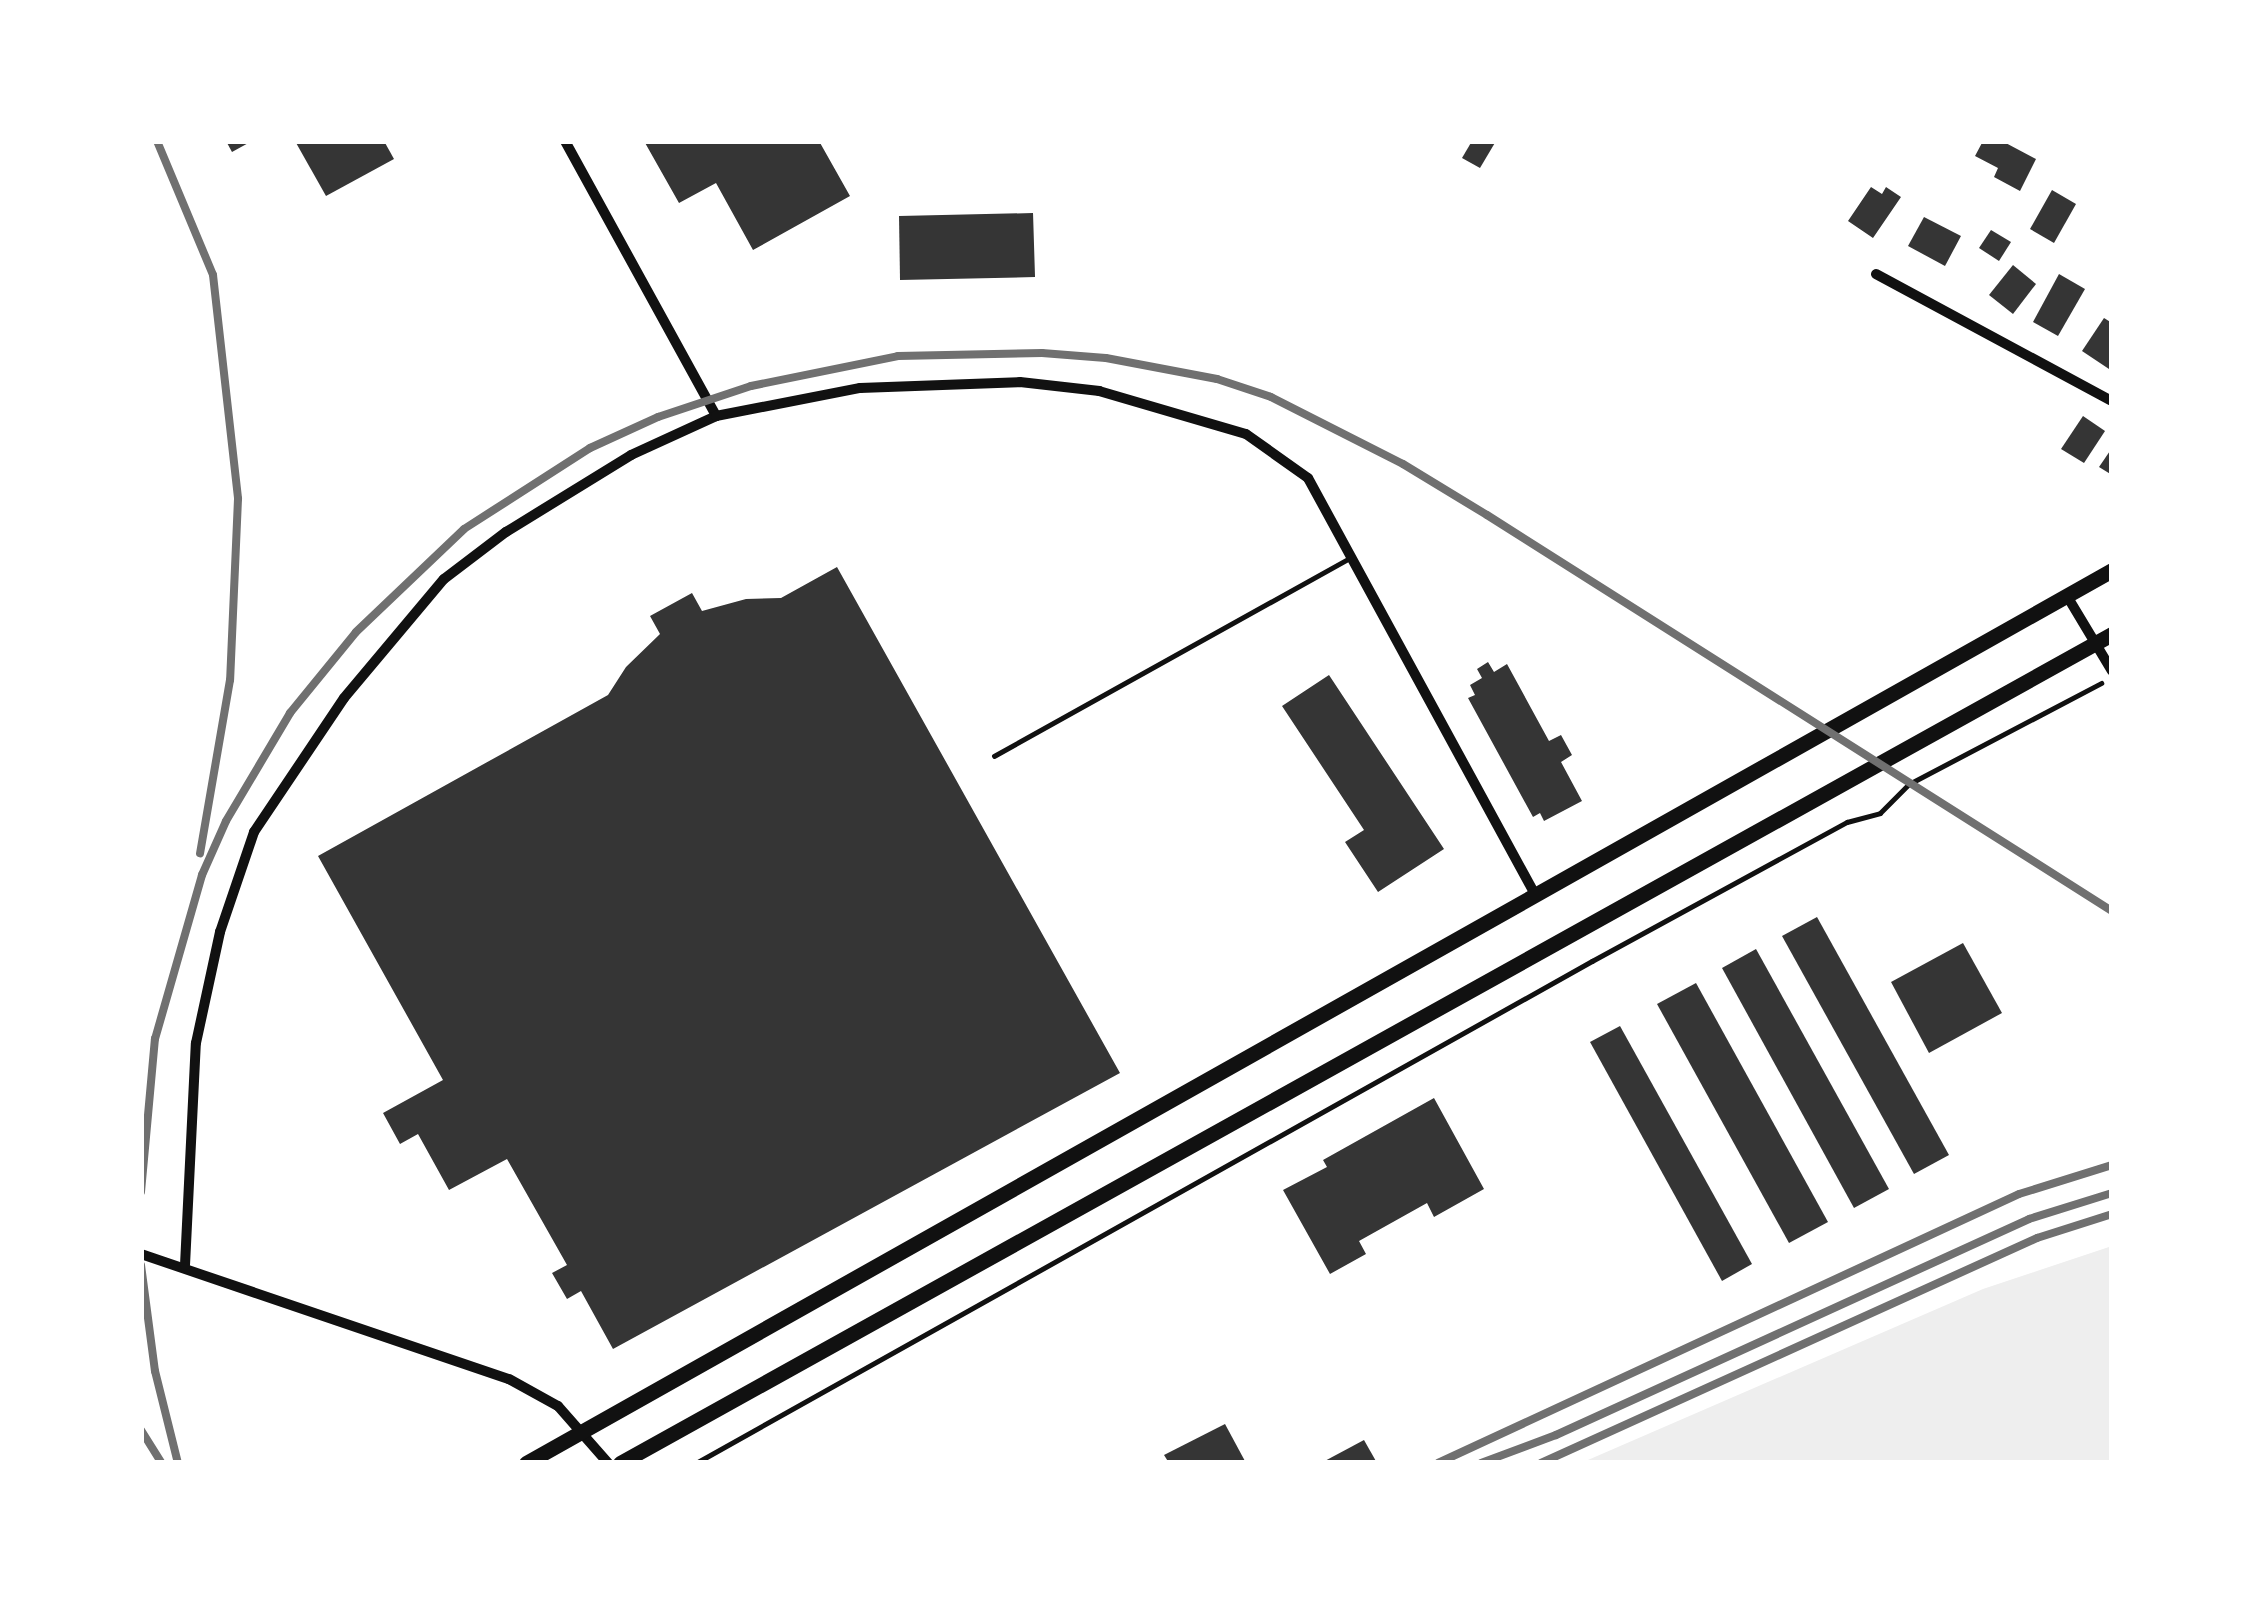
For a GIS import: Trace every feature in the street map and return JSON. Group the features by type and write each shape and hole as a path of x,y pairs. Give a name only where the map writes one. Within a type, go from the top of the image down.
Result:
{"main road":[{"path":"526,1463 2112,570"},
{"path":"620,1463 2112,634"}],"street":[{"path":"565,141 716,416"},
{"path":"1876,274 2112,401"},
{"path":"184,1265 196,1043 220,932 254,832 344,698 444,579 506,532 631,455 716,416 794,397 880,387 1020,382 1099,392 1246,434 1308,478 1535,894"},
{"path":"2067,596 2112,671"},
{"path":"141,1254 509,1378 558,1406 608,1463"}],"lane":[{"path":"994,756 1352,557"}],"path":[{"path":"696,1463 1592,961 1846,822 1880,813 1909,784 1928,778 2063,698 2085,692"}],"shaded area":[{"path":"2112,1246 2112,1463 1581,1463 1983,1289"}],"building":[{"path":"226,141 252,141 232,152"},
{"path":"295,141 384,141 394,159 326,196"},
{"path":"644,141 819,141 850,196 753,250 716,183 679,203"},
{"path":"1472,141 1496,141 1480,168 1462,158"},
{"path":"1983,141 2002,141 2036,159 2020,191 1994,177 1998,168 1975,156"},
{"path":"1871,187 1882,194 1886,187 1901,197 1873,238 1848,221"},
{"path":"2052,190 2076,204 2054,243 2030,229"},
{"path":"1033,213 1035,277 900,280 899,216"},
{"path":"1924,217 1961,236 1945,266 1908,246"},
{"path":"1991,230 2011,242 1999,261 1979,248"},
{"path":"2013,265 2036,284 2013,314 1989,295"},
{"path":"2059,274 2085,289 2058,336 2033,322"},
{"path":"2104,318 2112,323 2109,369 2082,351"},
{"path":"2083,416 2105,431 2084,463 2061,449"},
{"path":"2112,448 2112,475 2099,467"},
{"path":"837,567 1120,1073 613,1349 581,1291 567,1299 552,1273 567,1265 507,1159 449,1190 418,1134 400,1144 383,1113 443,1080 318,856 608,695 626,667 660,634 650,616 692,593 702,611 746,599 781,598"},
{"path":"1488,662 1494,672 1507,664 1549,741 1561,735 1572,755 1561,762 1582,801 1544,821 1540,813 1533,817 1468,698 1475,695 1470,685 1482,678 1477,669"},
{"path":"1329,675 1444,849 1378,892 1345,842 1364,830 1282,706"},
{"path":"1817,917 1949,1155 1914,1174 1782,936"},
{"path":"1963,943 2002,1013 1929,1053 1891,982"},
{"path":"1756,949 1889,1189 1854,1208 1722,968"},
{"path":"1696,983 1828,1222 1789,1243 1657,1004"},
{"path":"1620,1026 1752,1264 1722,1281 1590,1042"},
{"path":"1434,1098 1484,1189 1434,1217 1427,1203 1359,1241 1366,1254 1330,1274 1283,1190 1327,1167 1323,1160"},
{"path":"1225,1424 1246,1463 1169,1463 1164,1455"},
{"path":"1364,1440 1377,1463 1321,1463"}],"railway":[{"path":"157,141 213,275 238,499 230,680 200,853"},
{"path":"141,1192 155,1039 202,875 226,821 290,713 356,632 464,529 590,448 658,417 751,386 898,356 1042,353 1106,358 1217,379 1271,397 1403,464 1487,515 2112,911"},
{"path":"1438,1463 2019,1194 2112,1165"},
{"path":"1481,1463 1556,1435 2029,1219 2112,1193"},
{"path":"1541,1463 2037,1238 2112,1214"},
{"path":"141,1265 155,1371 178,1463"},
{"path":"141,1430 162,1463"}]}
